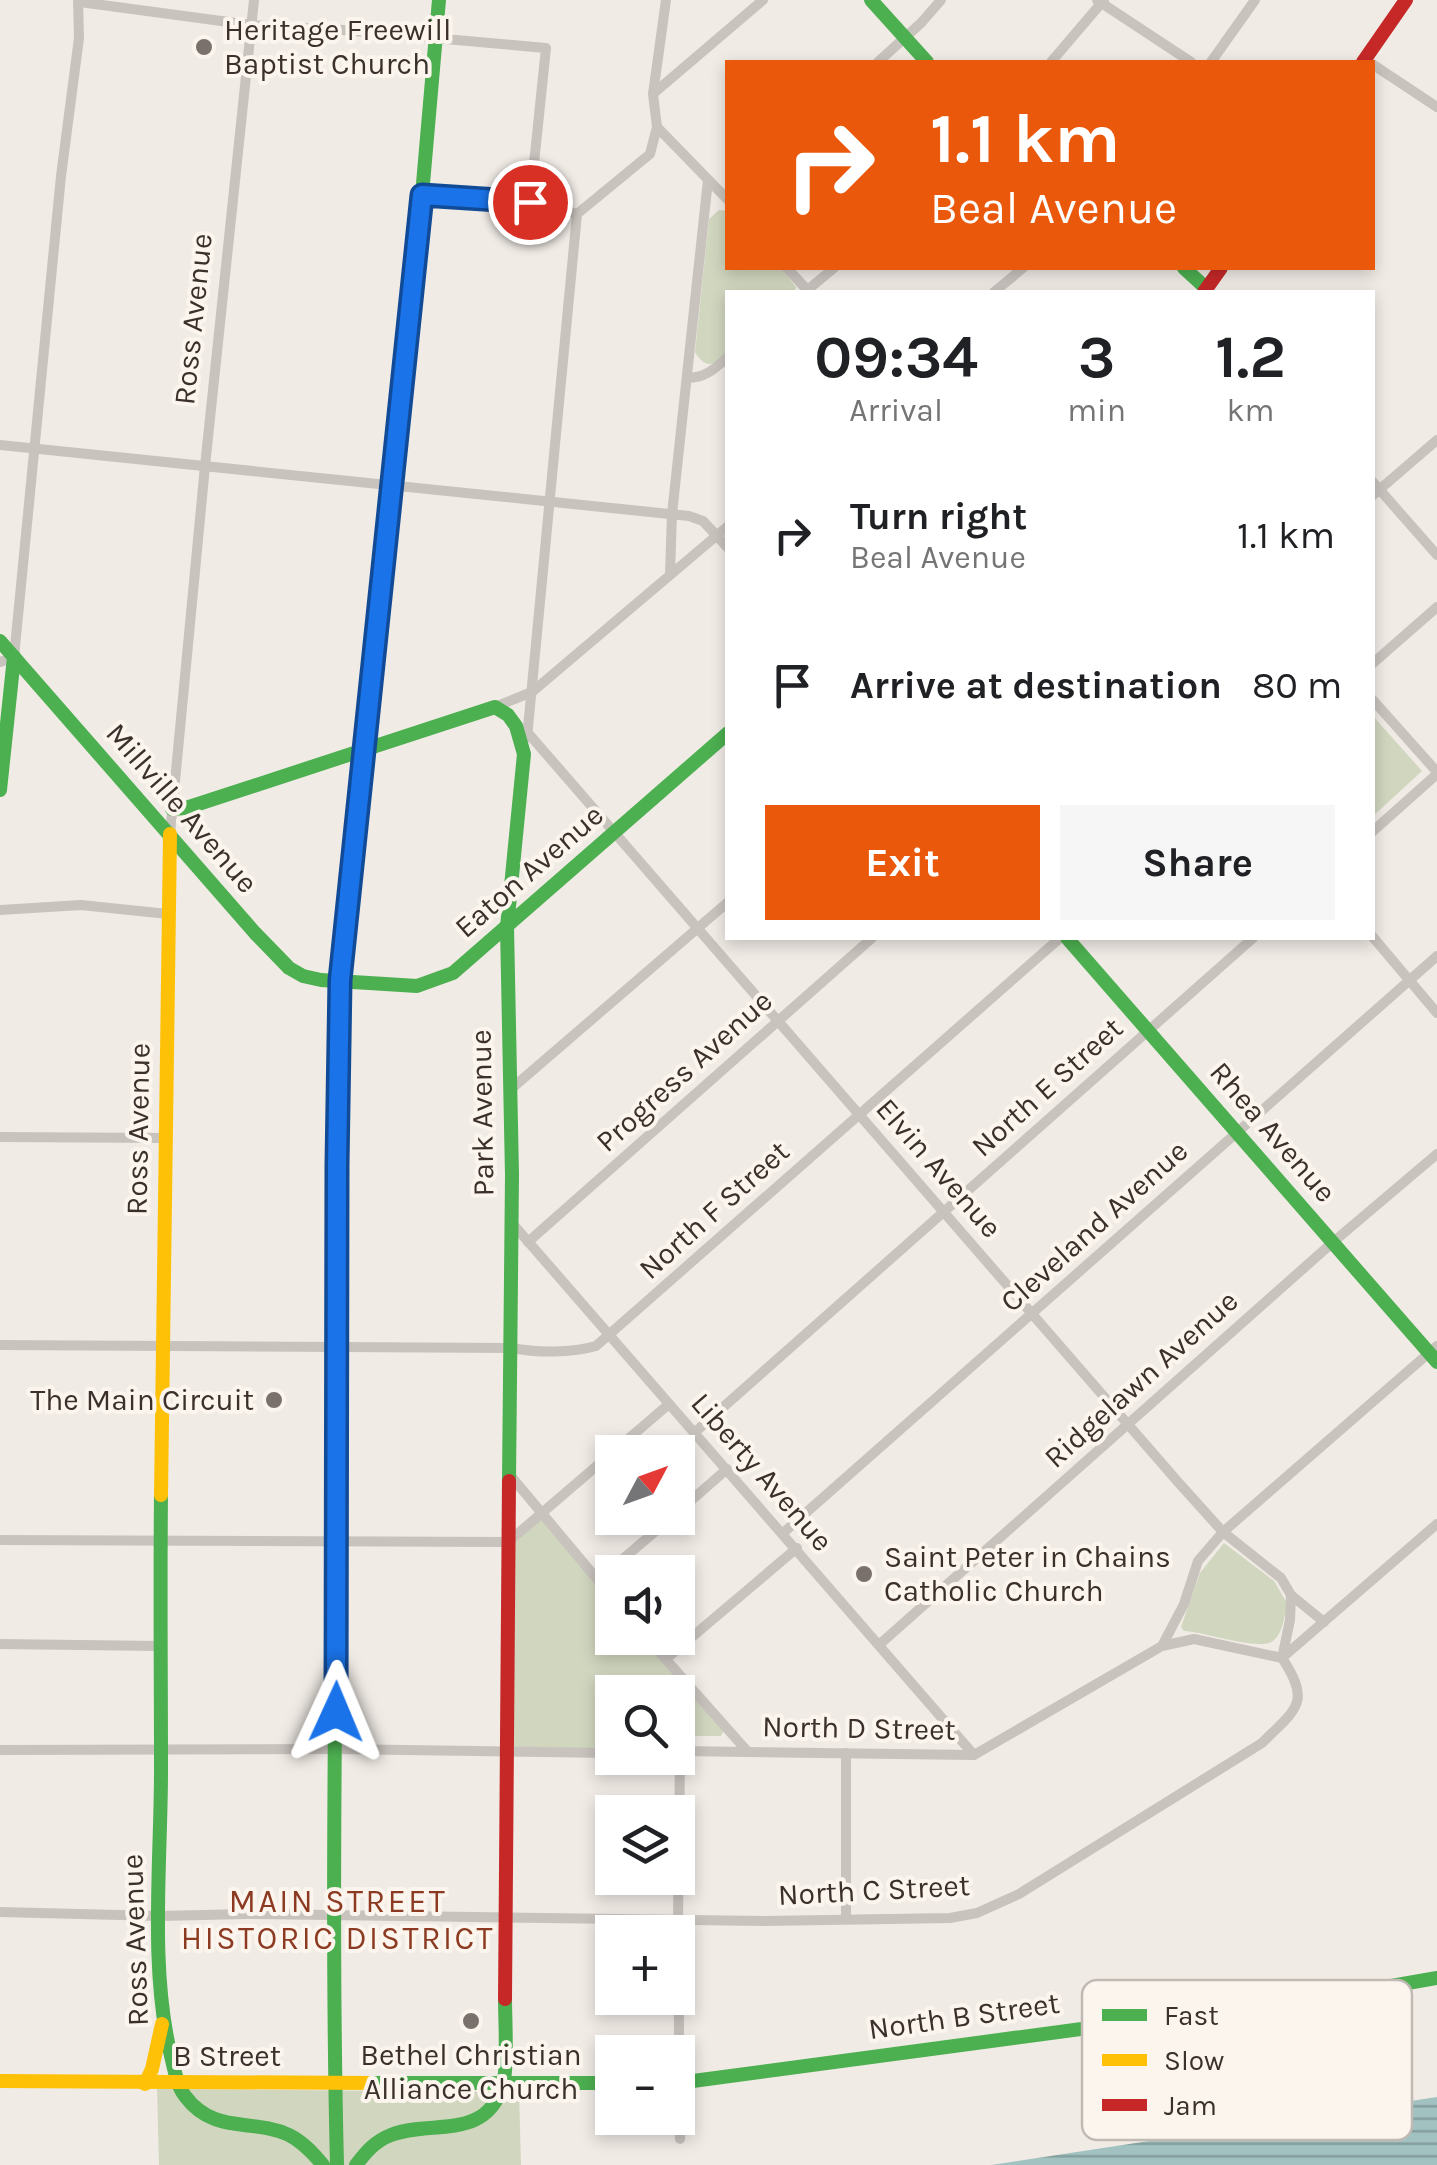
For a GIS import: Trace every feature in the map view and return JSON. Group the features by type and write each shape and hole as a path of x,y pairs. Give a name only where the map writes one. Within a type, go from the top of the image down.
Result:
{"main road":[{"path":"337,2165 333,2082 340,980 439,0"},
{"path":"871,0 926,60"},
{"path":"1369,60 1406,0"},
{"path":"1186,270 1206,290"},
{"name":"Millville Avenue","path":"0,641 7,659 289,968 303,976 340,980"},
{"path":"0,790 7,659"},
{"path":"172,809 186,808 495,707 507,712 516,723 524,754"},
{"name":"Eaton Avenue","path":"340,980 417,986 464,966 725,735"},
{"name":"Park Avenue","path":"504,2083 512,1348 507,927 524,754"},
{"name":"Ross Avenue","path":"170,834 159,1646 162,2024 179,2085 202,2114 227,2125 266,2127 287,2133 304,2142 323,2165"},
{"name":"Rhea Avenue","path":"1066,940 1434,1353"},
{"name":"North B Street","path":"1412,1982 1437,1978"},
{"path":"145,2084 154,2068 156,2040 162,2024"},
{"name":"North B Street","path":"695,2081 1082,2029"},
{"name":"B Street","path":"0,2082 333,2082"},
{"path":"333,2082 595,2083"},
{"path":"356,2165 368,2148 392,2132 456,2129 472,2122 495,2101 504,2083"}],"street":[{"name":"Ross Avenue","path":"170,834 254,0"},
{"path":"422,195 530,202 577,214 650,154 657,127 653,94 666,0"},
{"path":"653,94 763,0"},
{"path":"880,60 941,0"},
{"path":"1212,60 1255,0"},
{"path":"7,659 35,449 61,176 79,38 79,1 252,25 546,48 530,202"},
{"path":"1053,60 1101,1 1188,60"},
{"path":"1375,67 1437,107"},
{"path":"657,127 725,196"},
{"path":"670,574 672,514 708,180"},
{"name":"Park Avenue","path":"524,754 577,214"},
{"path":"789,270 805,290"},
{"path":"809,290 832,270"},
{"path":"996,290 1021,270"},
{"path":"688,378 706,375 725,359"},
{"path":"1437,440 1375,489 1437,555"},
{"path":"0,444 689,516 702,521 725,545"},
{"path":"495,707 532,692 725,528"},
{"path":"1375,661 1437,606"},
{"path":"1375,703 1437,773 1375,829"},
{"name":"Elvin Avenue","path":"528,733 1223,1532 1280,1578 1291,1595 1324,1622"},
{"path":"510,1090 725,905"},
{"path":"0,910 81,906 168,914"},
{"path":"1375,939 1437,1013"},
{"name":"Progress Avenue","path":"528,1242 870,940"},
{"name":"North F Street","path":"0,1345 585,1350 596,1346 1062,940"},
{"name":"North E Street","path":"694,1433 1250,940"},
{"name":"Cleveland Avenue","path":"783,1533 1437,956"},
{"path":"0,1137 165,1138"},
{"name":"Ridgelawn Avenue","path":"880,1644 1437,1154"},
{"name":"Liberty Avenue","path":"511,1222 974,1755"},
{"path":"1162,1646 1184,1604 1198,1561 1223,1532 1434,1353"},
{"path":"0,1540 508,1542 668,1404"},
{"path":"695,1497 727,1469"},
{"path":"509,1474 595,1576"},
{"path":"1282,1658 1437,1524"},
{"path":"627,1555 651,1535"},
{"path":"666,1660 796,1548"},
{"name":"North C Street","path":"695,1919 965,1917 997,1906 1262,1743 1288,1717 1298,1704 1300,1691 1282,1658 1291,1595"},
{"name":"North D Street","path":"695,1750 974,1755 1162,1646 1194,1639 1282,1658"},
{"path":"0,1644 159,1646"},
{"path":"662,1655 680,1675"},
{"path":"695,1692 747,1751"},
{"path":"0,1750 336,1748 595,1752"},
{"path":"846,1753 846,1919"},
{"path":"678,1915 679,1775"},
{"name":"North C Street","path":"0,1912 595,1918"}],"green space":[{"path":"719,210 725,211 725,270 783,270 796,287 725,290 725,356 710,364 695,352 709,219"},
{"path":"1375,718 1422,771 1375,814"},
{"path":"542,1514 595,1577 595,1655 662,1655 679,1675 595,1675 595,1753 508,1751 508,1542"},
{"path":"1224,1543 1274,1581 1287,1603 1281,1629 1273,1641 1256,1644 1184,1631 1181,1627 1200,1573"},
{"path":"695,1697 724,1730 721,1736 695,1736"},
{"path":"157,2089 519,2092 521,2165 159,2165"}],"water":[{"path":"1437,2097 1437,2165 991,2165 1155,2140 1412,2140 1412,2101"}],"traffic: fast":[{"path":"346,936 439,0"},
{"path":"871,0 925,60"},
{"path":"1186,270 1207,289"},
{"path":"0,641 255,933 289,968 321,980 417,986 453,973 725,736"},
{"path":"0,790 14,657"},
{"path":"172,809 186,808 495,707 516,726 524,754 507,927 512,1175 509,1481"},
{"path":"1069,940 1437,1362"},
{"path":"337,1440 337,2165"},
{"path":"161,1495 158,1954 174,2069 185,2096 208,2116 289,2135 323,2165"},
{"path":"1412,1982 1437,1978"},
{"path":"356,2165 385,2137 470,2122 495,2103 505,2078 505,1999"},
{"path":"695,2081 1082,2029"},
{"path":"371,2083 595,2083"}],"traffic: slow":[{"path":"161,1495 170,834"},
{"path":"337,1440 337,1132 346,936"},
{"path":"145,2084 162,2024"},
{"path":"0,2081 371,2083"}],"traffic: jam":[{"path":"1364,60 1406,0"},
{"path":"1205,290 1220,270"},
{"path":"505,1999 509,1481"}],"place":[{"name":"Heritage Freewill Baptist Church","path":"204,47"},
{"name":"The Main Circuit","path":"274,1400"},
{"name":"Saint Peter in Chains Catholic Church","path":"864,1574"},
{"name":"Bethel Christian Alliance Church","path":"471,2021"}],"district":[{"name":"MAIN STREET HISTORIC DISTRICT","path":"338,1920"}],"route":[{"path":"336,1712 340,980 422,195 530,202"}]}
